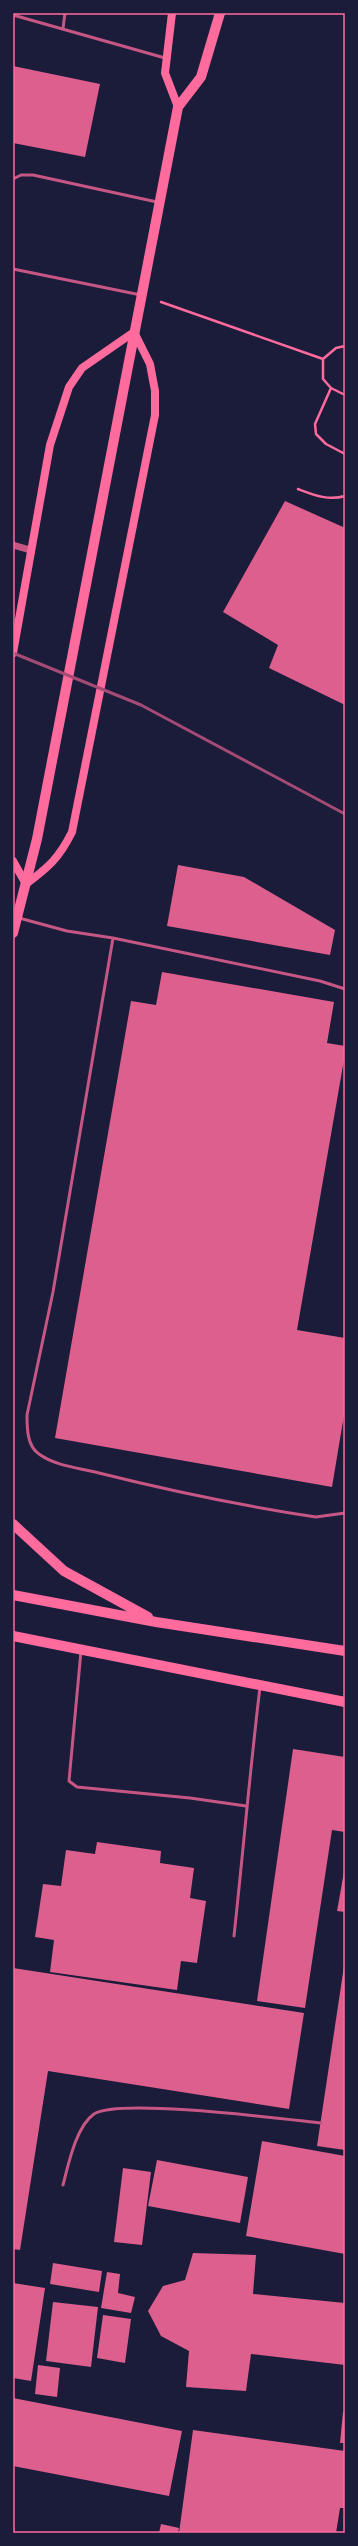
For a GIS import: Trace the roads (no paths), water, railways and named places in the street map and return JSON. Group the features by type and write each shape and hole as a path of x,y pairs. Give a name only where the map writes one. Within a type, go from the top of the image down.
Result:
{"main road":[{"path":"172,13 165,73 178,108"},
{"path":"13,933 38,839 178,108 201,77 220,13"},
{"path":"13,653 30,550 50,445 69,387 82,368 134,332"},
{"path":"26,884 58,857 72,832 154,422 155,391 150,364 134,332"},
{"path":"13,860 26,884"},
{"path":"13,1524 64,1571 156,1622"},
{"path":"13,1595 156,1622 345,1651"},
{"path":"13,1636 345,1702"}],"street":[{"path":"13,545 30,550"}],"lane":[{"path":"63,28 65,13"},
{"path":"13,14 166,58"},
{"path":"13,178 21,175 33,175 161,203"},
{"path":"13,269 141,295"},
{"path":"17,917 67,931 113,938 320,981 345,989"},
{"path":"113,938 53,1292 27,1415 27,1432 32,1446 38,1454 54,1462 126,1480 316,1517 345,1513"},
{"path":"81,1650 70,1781 71,1784 77,1786 190,1798 246,1806"},
{"path":"234,1936 245,1834 246,1806 260,1685"},
{"path":"63,2185 71,2154 80,2131 94,2114 112,2109 182,2110 321,2122"}],"railway":[{"path":"13,653 141,705 345,814"}]}
